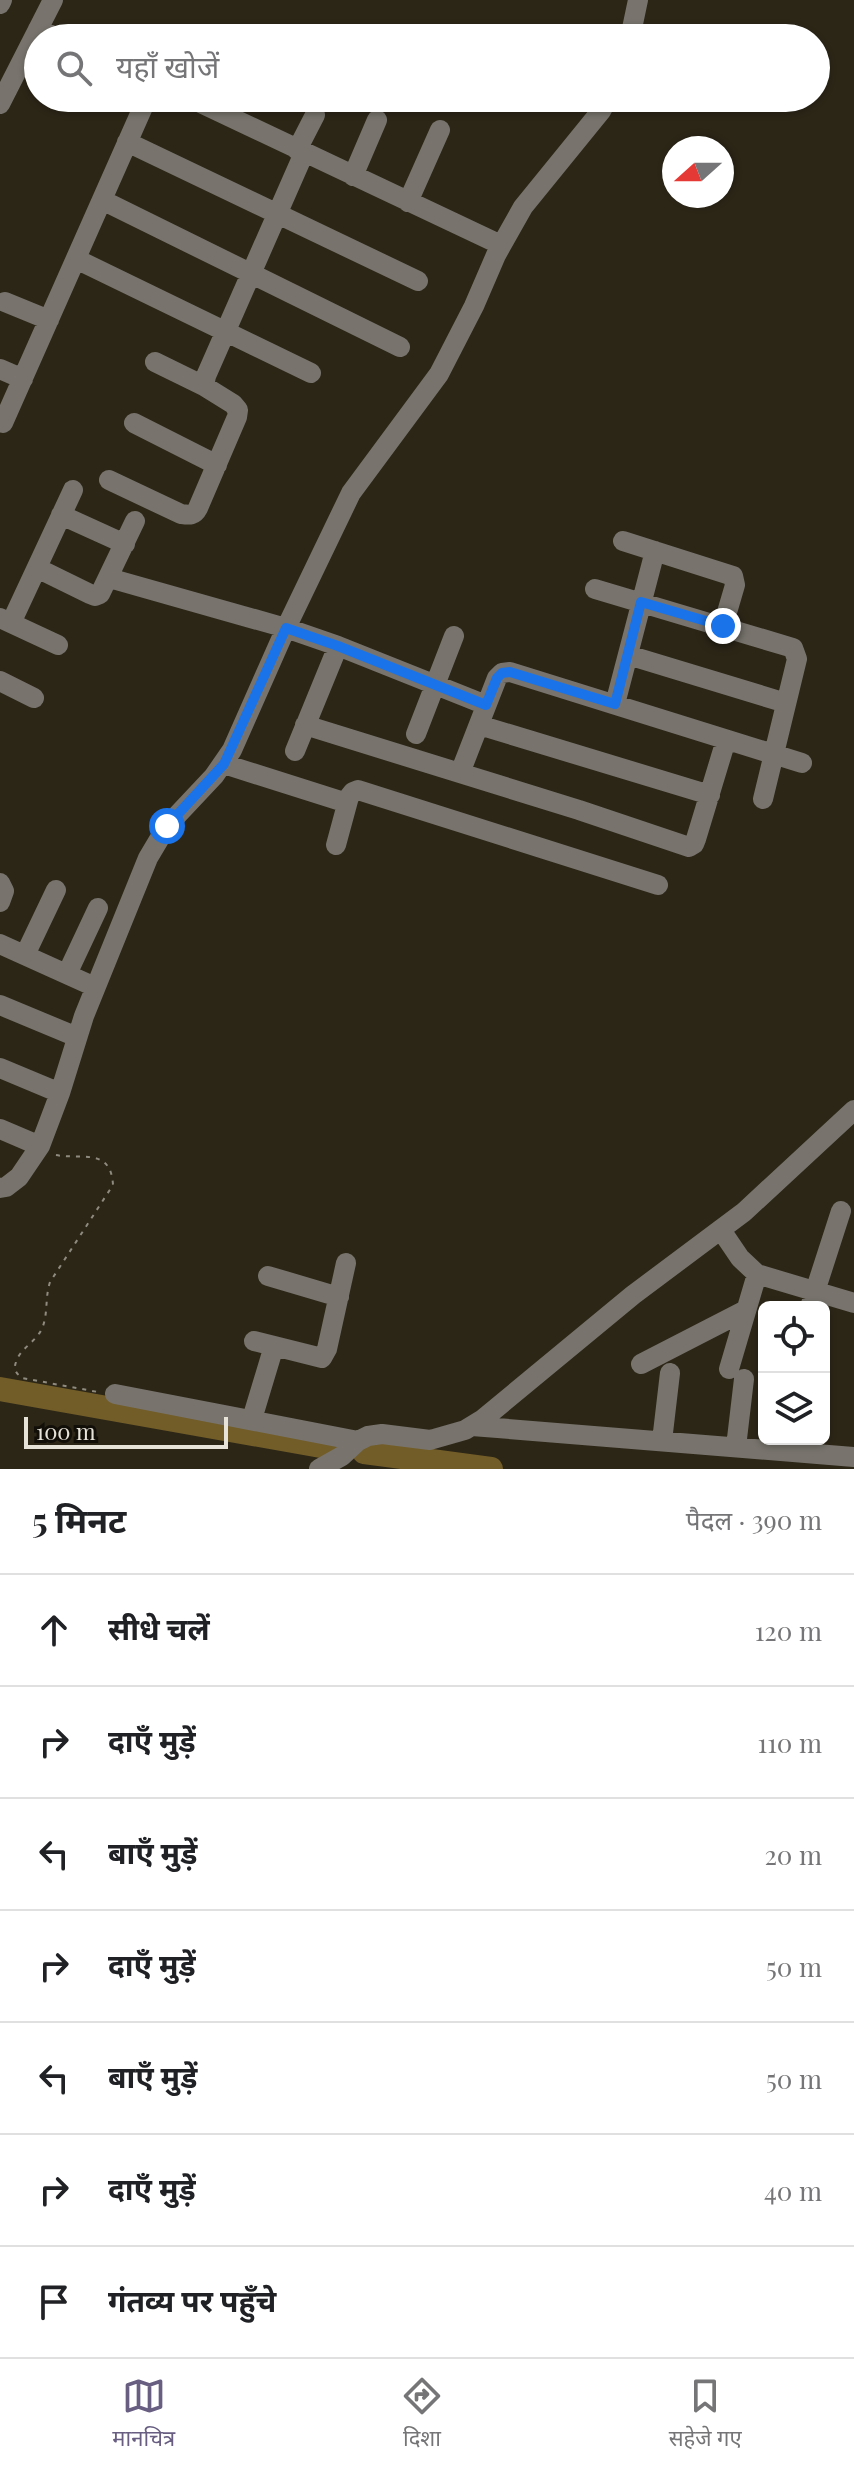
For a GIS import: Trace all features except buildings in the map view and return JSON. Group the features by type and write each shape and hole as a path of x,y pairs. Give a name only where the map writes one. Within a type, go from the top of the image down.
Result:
{"street":[{"path":"41,24 53,0"},
{"path":"633,24 638,0"},
{"path":"0,104 24,57"},
{"path":"3,423 141,112"},
{"path":"219,112 501,245"},
{"path":"0,1188 19,1177 40,1146 95,987 148,858 167,826 224,764 351,493 439,374 501,245 523,207 600,112"},
{"path":"204,386 225,331 278,214 315,115"},
{"path":"353,176 377,120"},
{"path":"408,202 440,130"},
{"path":"127,142 418,281"},
{"path":"102,200 400,347"},
{"path":"76,259 311,373"},
{"path":"5,302 49,320"},
{"path":"109,480 181,514 195,513 237,417 238,410 233,404 155,362"},
{"path":"0,369 23,379"},
{"path":"134,423 217,465"},
{"path":"58,645 6,620 37,568 73,490"},
{"path":"61,515 125,544"},
{"path":"37,568 95,596 100,594 135,521"},
{"path":"623,541 733,576 735,585 723,626"},
{"path":"615,704 655,551"},
{"path":"109,578 286,628 486,705"},
{"path":"595,589 793,648 797,659 763,799"},
{"path":"416,734 454,636"},
{"path":"295,751 338,646"},
{"path":"628,655 786,703"},
{"path":"460,773 497,678 502,673 510,672 802,763"},
{"path":"0,681 34,698"},
{"path":"305,725 689,847 696,839 726,740"},
{"path":"479,725 710,795"},
{"path":"224,764 347,803"},
{"path":"336,845 353,792 368,792 658,885"},
{"path":"0,883 4,891 0,902"},
{"path":"25,955 56,890"},
{"path":"67,974 98,908"},
{"path":"0,944 95,987"},
{"path":"0,1005 77,1037"},
{"path":"0,1068 60,1093"},
{"path":"319,1469 368,1436 382,1434 430,1440 472,1426 633,1295 721,1230 779,1181 854,1110"},
{"path":"0,1129 40,1146"},
{"path":"812,1299 841,1211"},
{"path":"721,1230 740,1258 757,1274 812,1299 854,1303"},
{"path":"254,1341 322,1358 327,1349 346,1263"},
{"path":"736,1447 737,1374 746,1310 757,1274"},
{"path":"268,1276 339,1297"},
{"path":"641,1364 746,1310"},
{"path":"252,1419 274,1346"},
{"path":"662,1441 670,1373"},
{"path":"115,1394 358,1441"},
{"path":"472,1426 736,1447 810,1446 854,1457"}],"path":[{"path":"40,1146 63,1156 94,1156 110,1170 113,1185 50,1282 41,1332 18,1358 15,1370 17,1375 29,1380 115,1394"}],"waterway":[{"path":"0,1389 332,1448"},
{"path":"364,1452 491,1469"}],"route":[{"path":"167,826 224,764 286,628 486,705 497,678 502,673 510,672 615,704 641,602 723,626"}]}
